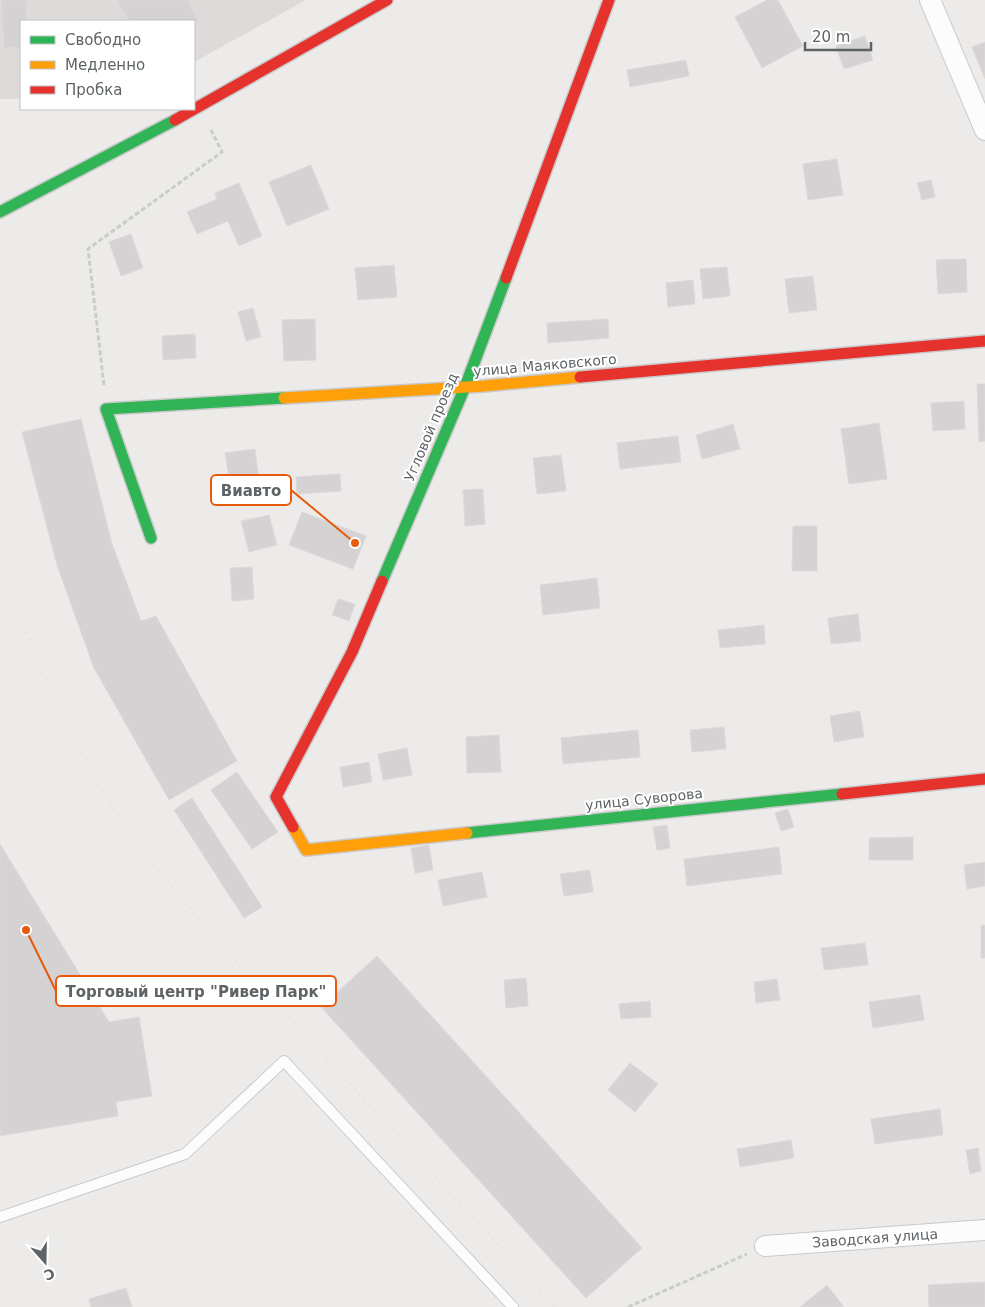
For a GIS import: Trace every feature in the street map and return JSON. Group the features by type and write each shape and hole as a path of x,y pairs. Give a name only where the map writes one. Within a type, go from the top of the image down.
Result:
{"street":[{"path":"195,109 387,0"},
{"name":"Угловой проезд","path":"306,850 276,796 352,652 465,387 609,0"},
{"path":"930,0 985,130"},
{"path":"0,212 193,110"},
{"name":"улица Маяковского","path":"106,409 465,387 985,341"},
{"path":"106,409 150,538"},
{"name":"улица Суворова","path":"306,850 985,778"},
{"name":"Заводская улица","path":"765,1246 985,1230"}],"lane":[{"path":"0,1217 185,1154 284,1060 513,1307"}],"path":[{"path":"106,409 88,249 222,152 201,106"},
{"path":"628,1307 765,1246"}],"shaded area":[{"path":"0,0 306,0 195,61 195,20 20,20 20,99 0,99"}],"building":[{"path":"1,0 26,0 27,20 20,20 20,47 4,48"},
{"path":"117,0 192,0 188,2 198,20 195,22 195,20 128,20"},
{"path":"767,0 778,0 803,46 762,68 735,17"},
{"path":"865,36 873,60 844,69 836,46"},
{"path":"985,42 985,79 972,47"},
{"path":"686,60 689,76 630,87 627,70"},
{"path":"837,159 843,195 808,200 803,164"},
{"path":"311,165 329,209 287,226 269,182"},
{"path":"931,180 935,197 922,200 917,183"},
{"path":"239,183 262,236 239,246 228,221 197,234 187,212 217,199 215,193"},
{"path":"131,234 143,268 121,276 109,242"},
{"path":"966,259 967,292 938,294 936,260"},
{"path":"394,265 397,297 358,300 355,268"},
{"path":"727,267 730,296 703,299 700,269"},
{"path":"813,276 817,310 789,313 785,279"},
{"path":"693,280 695,304 668,307 666,283"},
{"path":"253,308 261,337 246,341 238,312"},
{"path":"315,319 316,360 284,361 282,320"},
{"path":"608,319 609,338 548,343 547,323"},
{"path":"195,334 196,358 163,360 162,336"},
{"path":"977,384 985,384 985,441 979,442"},
{"path":"964,401 965,429 933,431 931,403"},
{"path":"81,419 112,544 141,621 156,616 237,761 169,800 94,668 57,565 22,432"},
{"path":"879,423 887,479 849,484 841,429"},
{"path":"733,424 740,449 702,459 696,435"},
{"path":"678,436 681,462 620,469 617,443"},
{"path":"255,449 259,481 230,485 225,453"},
{"path":"561,455 566,491 537,494 533,458"},
{"path":"340,474 341,491 297,494 296,477"},
{"path":"483,489 485,524 465,526 463,490"},
{"path":"302,512 366,536 353,569 289,545"},
{"path":"269,515 277,545 249,552 241,521"},
{"path":"793,526 817,526 817,571 792,571"},
{"path":"252,567 254,599 232,601 230,568"},
{"path":"597,578 600,608 543,615 540,585"},
{"path":"338,599 355,604 349,621 332,615"},
{"path":"858,614 861,641 831,644 828,618"},
{"path":"764,625 765,644 720,648 718,630"},
{"path":"860,711 864,737 834,742 830,716"},
{"path":"724,727 726,749 692,752 690,730"},
{"path":"638,730 640,757 563,764 561,738"},
{"path":"499,735 501,772 467,773 466,737"},
{"path":"407,748 412,775 383,780 378,754"},
{"path":"369,762 372,782 343,787 340,767"},
{"path":"237,772 278,832 252,849 211,790"},
{"path":"192,798 262,907 244,918 174,810"},
{"path":"788,809 794,827 781,831 775,813"},
{"path":"667,825 670,848 657,850 653,827"},
{"path":"913,837 913,860 869,860 869,838"},
{"path":"0,844 109,1022 139,1017 152,1096 116,1102 118,1116 0,1136"},
{"path":"429,845 433,870 415,873 411,848"},
{"path":"779,847 782,874 687,886 684,859"},
{"path":"985,862 985,886 967,889 964,865"},
{"path":"590,870 593,892 564,896 560,874"},
{"path":"482,872 487,897 443,906 438,880"},
{"path":"985,925 985,958 981,958 981,926"},
{"path":"865,943 868,965 824,970 821,948"},
{"path":"377,956 642,1248 586,1298 321,1007"},
{"path":"526,978 528,1006 506,1008 504,980"},
{"path":"777,979 780,1000 756,1003 754,982"},
{"path":"920,995 924,1020 873,1028 869,1002"},
{"path":"650,1001 651,1017 621,1019 619,1004"},
{"path":"630,1063 658,1084 635,1112 608,1090"},
{"path":"940,1109 943,1135 875,1144 871,1119"},
{"path":"791,1140 794,1158 740,1167 737,1149"},
{"path":"978,1148 981,1171 970,1174 966,1150"},
{"path":"985,1282 985,1307 929,1307 928,1285"},
{"path":"827,1285 844,1307 800,1307"},
{"path":"126,1288 132,1307 91,1307 89,1299"}],"railway":[{"path":"0,553 28,636 65,724 109,800 151,861 208,931 556,1307"}],"traffic: fast":[{"path":"0,212 175,120"},
{"path":"382,581 465,387 506,278"},
{"path":"151,538 106,409 284,398"},
{"path":"467,833 842,794"}],"traffic: slow":[{"path":"284,398 484,386 580,377"},
{"path":"293,827 306,850 467,833"}],"traffic: jam":[{"path":"195,109 387,0"},
{"path":"506,278 609,0"},
{"path":"175,120 193,110"},
{"path":"580,377 985,341"},
{"path":"293,827 276,797 352,652 382,581"},
{"path":"842,794 985,779"}],"place":[{"name":"Виавто","path":"355,543"},
{"name":"Торговый центр \"Ривер Парк\"","path":"26,930"}]}
